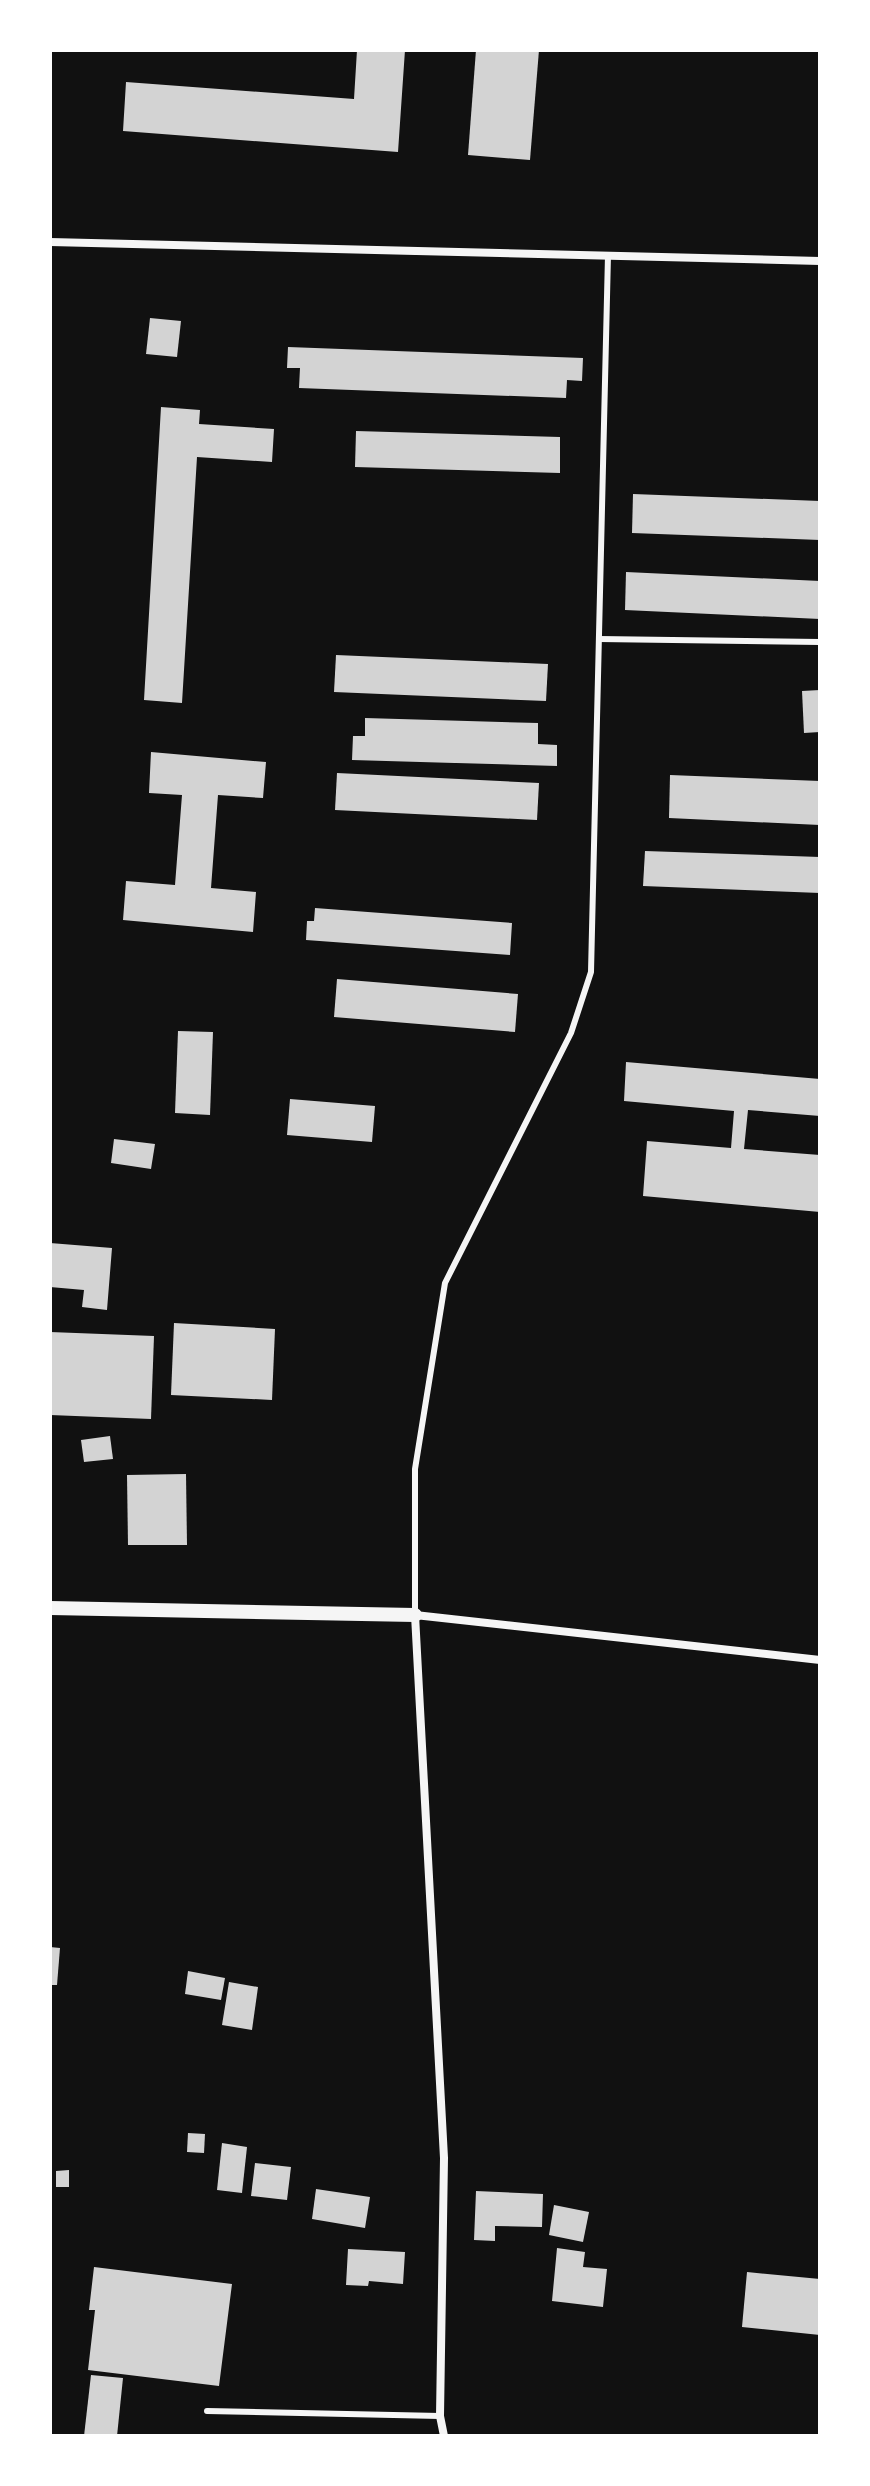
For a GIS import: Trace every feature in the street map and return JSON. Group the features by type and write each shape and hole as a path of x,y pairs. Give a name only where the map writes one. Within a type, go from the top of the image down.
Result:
{"street":[{"path":"50,242 820,261"},
{"path":"50,1608 415,1615 820,1660"},
{"path":"415,1615 444,2158 440,2416 444,2436"}],"lane":[{"path":"415,1615 415,1469 445,1283 571,1033 591,972 608,255"},
{"path":"599,639 820,642"},
{"path":"207,2411 440,2416"}],"building":[{"path":"357,50 405,50 398,152 123,131 126,82 354,99"},
{"path":"476,50 539,50 530,160 468,155"},
{"path":"150,318 181,321 177,357 146,354"},
{"path":"288,347 583,358 582,381 567,380 566,398 299,388 300,368 287,368"},
{"path":"161,407 200,410 199,424 274,429 272,462 197,457 182,703 144,700"},
{"path":"356,431 560,437 560,473 355,467"},
{"path":"633,494 820,501 820,540 632,533"},
{"path":"626,572 820,581 820,619 625,610"},
{"path":"336,655 548,664 546,701 334,692"},
{"path":"820,690 820,732 804,733 802,691"},
{"path":"365,718 538,723 538,744 557,745 557,766 352,760 353,736 365,736"},
{"path":"151,752 266,762 263,798 218,795 211,888 256,892 253,932 123,920 126,881 175,885 182,795 149,793"},
{"path":"337,773 539,783 537,820 335,810"},
{"path":"670,775 820,781 820,825 669,818"},
{"path":"645,851 820,857 820,893 643,886"},
{"path":"315,908 512,923 510,955 306,940 307,921 314,921"},
{"path":"337,979 518,994 515,1032 334,1017"},
{"path":"178,1031 213,1032 210,1115 175,1113"},
{"path":"626,1062 820,1079 820,1116 748,1110 744,1149 820,1155 820,1212 643,1196 647,1141 731,1148 734,1111 624,1101"},
{"path":"290,1099 375,1106 372,1142 287,1135"},
{"path":"114,1139 155,1144 151,1169 111,1163"},
{"path":"50,1243 112,1248 107,1310 82,1307 84,1290 50,1287"},
{"path":"174,1323 275,1329 272,1400 171,1395"},
{"path":"50,1332 154,1336 151,1419 50,1415"},
{"path":"110,1436 113,1459 84,1462 81,1440"},
{"path":"186,1474 187,1545 128,1545 127,1475"},
{"path":"50,1947 60,1948 57,1985 50,1985"},
{"path":"188,1971 225,1978 221,2000 185,1994"},
{"path":"229,1982 258,1987 252,2030 222,2025"},
{"path":"188,2133 205,2134 204,2153 187,2152"},
{"path":"222,2143 247,2147 242,2193 217,2190"},
{"path":"255,2163 291,2167 287,2200 251,2196"},
{"path":"69,2170 69,2187 56,2187 56,2171"},
{"path":"316,2189 370,2197 365,2228 312,2219"},
{"path":"476,2191 543,2194 542,2227 495,2226 495,2241 474,2240"},
{"path":"554,2205 589,2212 583,2242 549,2235"},
{"path":"557,2248 585,2252 583,2267 607,2269 603,2307 552,2301"},
{"path":"348,2249 405,2252 403,2284 369,2281 368,2286 346,2285"},
{"path":"94,2267 232,2284 219,2386 88,2370 95,2310 89,2310"},
{"path":"747,2272 820,2279 820,2335 742,2327"},
{"path":"91,2375 123,2378 117,2436 84,2436"}]}
